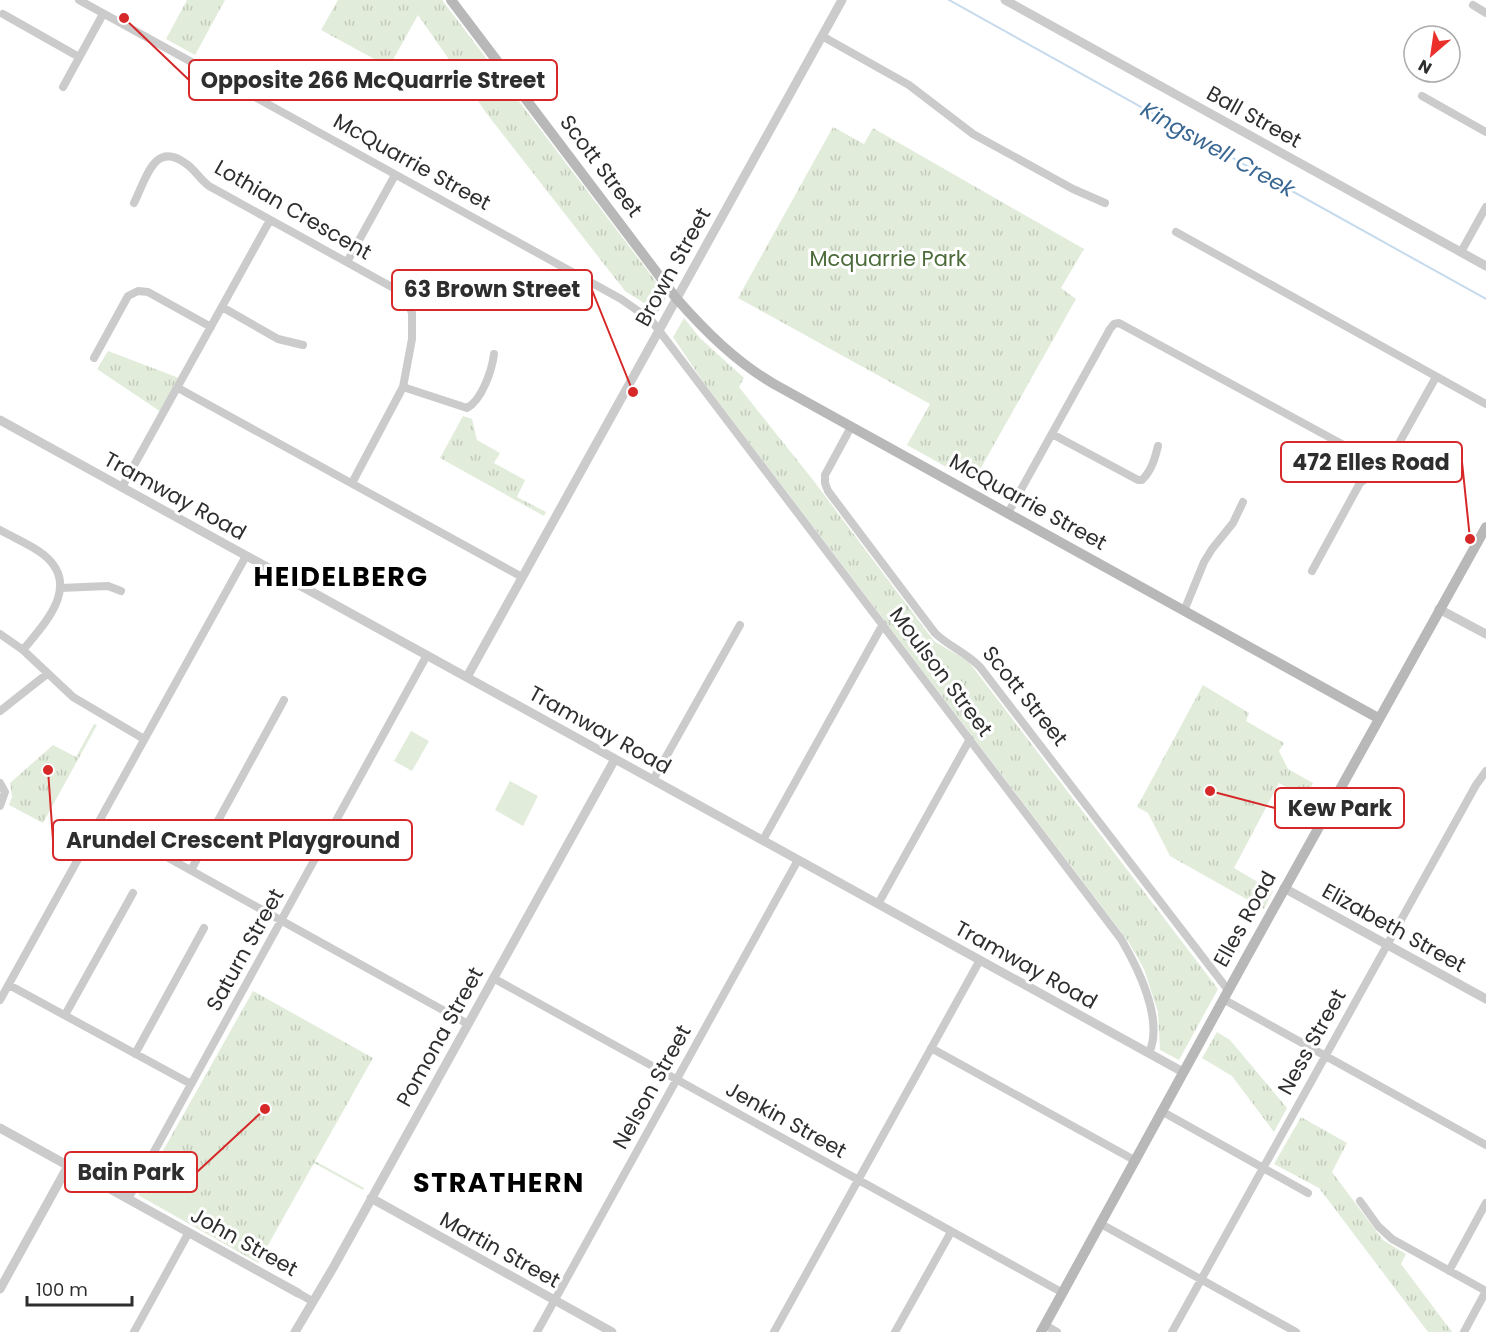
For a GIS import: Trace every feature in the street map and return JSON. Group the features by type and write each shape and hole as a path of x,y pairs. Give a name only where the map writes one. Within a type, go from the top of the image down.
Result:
{"main road":[{"name":"Scott Street","path":"451,0 676,298"},
{"name":"McQuarrie Street","path":"676,298 709,333 748,368 765,379 1378,718"},
{"name":"Elles Road","path":"1043,1329 1284,888 1486,527"}],"street":[{"name":"McQuarrie Street","path":"79,0 632,306 660,329"},
{"name":"Brown Street","path":"467,677 842,0"},
{"name":"Ball Street","path":"1005,0 1486,266"},
{"path":"1473,5 1486,13"},
{"path":"63,87 103,14"},
{"path":"3,15 79,57"},
{"path":"822,36 909,85 973,134 1073,189 1105,203"},
{"path":"1422,96 1486,132"},
{"name":"Lothian Crescent","path":"134,202 156,160 168,155 186,163 209,186 399,291 409,303 412,313 412,339 403,387 352,483"},
{"path":"347,262 395,175"},
{"path":"1461,252 1486,207"},
{"path":"122,487 270,220"},
{"path":"1176,232 1486,404"},
{"path":"94,358 128,296 138,291 148,292 212,327"},
{"path":"222,308 278,339 303,345"},
{"path":"1008,513 1114,324 1124,325 1384,467"},
{"name":"Moulson Street","path":"660,329 1121,939 1136,966 1147,996 1154,1028 1153,1044 1149,1053"},
{"path":"403,387 467,408 476,401 492,371 494,354"},
{"path":"1312,571 1360,483 1384,467 1436,377"},
{"path":"178,388 522,577"},
{"name":"Tramway Road","path":"0,420 1183,1072"},
{"name":"Scott Street","path":"851,427 825,475 828,491 935,633 980,667 1226,995"},
{"path":"1052,434 1138,480 1142,480 1153,465 1158,446"},
{"path":"1185,611 1204,562 1233,523 1243,502"},
{"path":"0,530 44,554 56,572 60,588 55,609 23,650"},
{"path":"0,1000 246,556"},
{"path":"60,588 108,586 121,591"},
{"path":"1439,609 1486,634"},
{"path":"763,840 883,624"},
{"path":"653,780 740,625"},
{"path":"0,634 23,650 80,702 144,739"},
{"name":"Saturn Street","path":"128,1199 427,655"},
{"path":"0,711 47,674"},
{"path":"191,870 284,700"},
{"path":"878,904 970,739"},
{"name":"Pomona Street","path":"295,1332 372,1198 615,759"},
{"name":"Ness Street","path":"1172,1332 1476,785 1486,771"},
{"path":"0,783 4,792 0,806"},
{"path":"100,820 468,1024"},
{"name":"Nelson Street","path":"537,1332 798,860"},
{"name":"Elizabeth Street","path":"1284,888 1486,999"},
{"path":"65,1015 133,893"},
{"path":"135,1054 204,928"},
{"path":"774,1332 980,960"},
{"name":"Jenkin Street","path":"493,978 1063,1293"},
{"path":"9,985 191,1084"},
{"path":"1226,995 1325,1056 1486,1145"},
{"path":"931,1048 1136,1161"},
{"path":"1162,1112 1308,1193"},
{"name":"John Street","path":"0,1128 312,1301"},
{"path":"0,1289 68,1166"},
{"name":"Martin Street","path":"372,1198 612,1332"},
{"path":"1360,1201 1378,1226 1392,1239 1486,1292 1464,1332"},
{"path":"1449,1270 1486,1203"},
{"path":"1101,1224 1296,1332"},
{"path":"134,1332 189,1232"},
{"path":"896,1332 951,1232"},
{"path":"1043,1329 1057,1332"}],"green space":[{"path":"187,0 225,0 195,55 166,39"},
{"path":"338,0 442,0 667,296 658,312 625,291 487,114 418,15 389,67 321,30"},
{"name":"Mcquarrie Park","path":"833,127 864,144 873,128 1084,249 1061,288 1076,299 973,482 907,445 930,404 738,298"},
{"path":"684,318 700,338 744,378 739,387 813,480 934,641 969,662 1218,989 1179,1060 1160,1050 1158,1012 1144,969 1128,941 704,383 673,337"},
{"path":"108,351 179,378 161,412 97,369"},
{"path":"463,416 472,419 477,440 500,453 494,463 525,480 517,497 546,512 544,516 440,458"},
{"path":"1203,685 1249,713 1246,721 1284,743 1279,751 1288,769 1313,783 1306,799 1279,783 1234,868 1273,891 1264,909 1170,856 1148,813 1137,807"},
{"path":"94,724 97,725 43,823 9,805 12,797 10,783 53,745 76,757"},
{"path":"411,731 429,741 412,771 394,761"},
{"path":"510,781 538,796 523,826 495,810"},
{"path":"253,991 373,1058 315,1161 364,1188 363,1190 314,1163 258,1263 138,1195"},
{"path":"1217,1032 1230,1040 1287,1108 1274,1132 1232,1076 1202,1058"},
{"path":"1301,1117 1347,1143 1332,1172 1383,1240 1406,1254 1401,1264 1452,1332 1428,1332 1319,1188 1274,1164"},
{"path":"166,1161 206,1183 188,1217 147,1194"}],"waterway":[{"name":"Kingswell Creek","path":"949,0 1486,299"}],"place":[{"name":"Opposite 266 McQuarrie Street","path":"124,18"},
{"name":"63 Brown Street","path":"633,392"},
{"name":"472 Elles Road","path":"1470,539"},
{"name":"Arundel Crescent Playground","path":"48,770"},
{"name":"Kew Park","path":"1210,791"},
{"name":"Bain Park","path":"265,1109"}],"district":[{"name":"HEIDELBERG","path":"341,577"},
{"name":"STRATHERN","path":"499,1183"}]}
